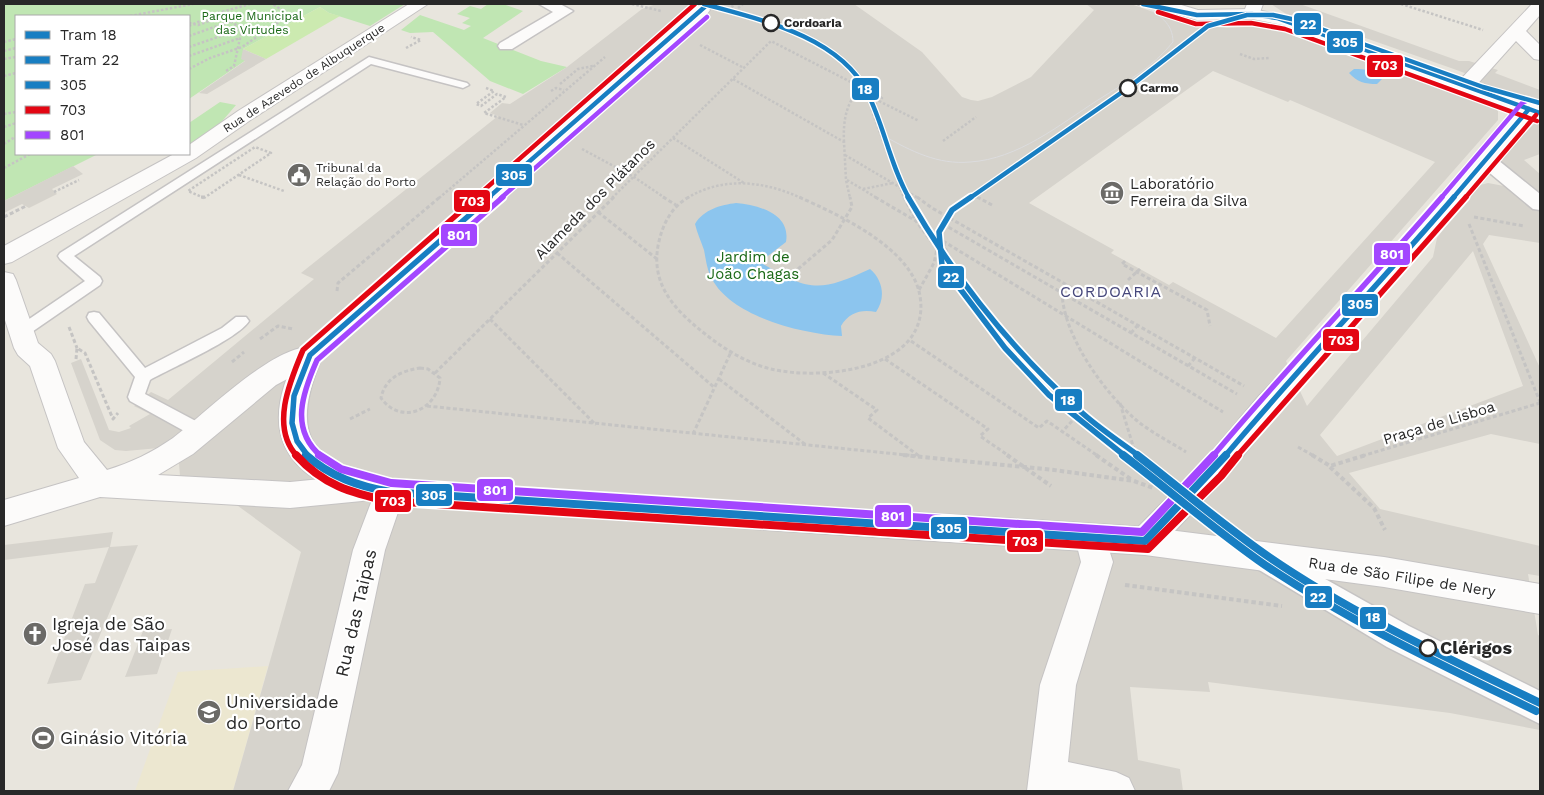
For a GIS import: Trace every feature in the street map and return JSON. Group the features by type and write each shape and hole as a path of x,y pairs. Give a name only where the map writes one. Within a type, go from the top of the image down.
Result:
{"street":[{"name":"Rua de Azevedo de Albuquerque","path":"190,153 245,115 420,4"},
{"path":"506,46 565,11 547,4"},
{"path":"1145,541 1208,476 1268,405 1372,292 1466,181 1534,111 1253,9 1224,16 1197,14 1161,4"},
{"path":"672,5 704,7"},
{"path":"1466,85 1540,5"},
{"path":"4,513 34,501 102,485 152,466 180,450 266,378 310,355 704,7"},
{"path":"1513,35 1540,55"},
{"name":"Rua de Azevedo de Albuquerque","path":"4,256 187,155"},
{"path":"1486,160 1540,204"},
{"path":"4,280 28,348 42,361 72,448 102,485 290,494 376,490"},
{"path":"310,355 292,404 291,430 306,457 338,480 376,490"},
{"name":"Rua de São Filipe de Nery","path":"376,490 1145,541 1384,572 1540,599"},
{"name":"Rua das Taipas","path":"308,791 319,773 369,550 376,490"},
{"path":"1091,538 1097,562 1058,685 1048,784 1116,791"},
{"path":"1262,556 1307,585 1426,652 1540,708"}],"lane":[{"path":"1144,4 1197,14"},
{"path":"21,332 94,281 65,256 369,60 463,85"},
{"path":"94,317 143,376"},
{"path":"201,432 136,397 143,376 227,332 241,321"}],"path":[{"path":"135,15 193,4"},
{"path":"194,24 218,13 250,4"},
{"path":"190,69 256,40 290,15 273,4"},
{"path":"632,4 661,11"},
{"path":"738,8 743,4"},
{"path":"1401,4 1513,35"},
{"path":"657,14 672,5"},
{"path":"190,24 198,26 223,16 242,29"},
{"path":"190,36 232,21"},
{"path":"226,72 234,66 242,29"},
{"path":"190,47 242,29"},
{"path":"190,56 240,38"},
{"name":"Alameda dos Plátanos","path":"435,373 771,41 861,87"},
{"path":"694,42 744,68"},
{"path":"337,292 338,283 564,90 609,54"},
{"path":"1240,54 1254,59 1269,58"},
{"path":"560,84 578,68 595,65"},
{"path":"733,79 844,142"},
{"path":"798,269 822,251 845,221 852,207 846,180 844,114 849,101 861,87 882,98 871,108 899,187 916,221 937,249 934,263 918,291"},
{"path":"480,93 486,88 494,91 476,104 481,106 497,94 506,97 484,113 523,125"},
{"path":"551,91 556,88 564,90"},
{"path":"879,101 919,121"},
{"path":"943,141 976,117"},
{"path":"4,144 15,138"},
{"path":"673,138 745,183"},
{"path":"578,148 634,177 676,205"},
{"path":"4,168 28,155"},
{"path":"845,156 1246,387"},
{"path":"239,175 284,191"},
{"path":"54,192 79,180"},
{"path":"846,180 916,221"},
{"path":"725,183 745,183 777,188 845,221 897,255 915,278 921,314 911,341 896,354 850,370 822,373 782,370 759,365 731,352 699,330 678,308 658,278 659,242 665,220 676,205 688,195 706,188 725,183"},
{"path":"863,189 893,183"},
{"path":"994,206 974,195 948,217 943,224 942,241 950,258 971,289 1013,341 1056,388 1166,476"},
{"path":"4,217 26,206"},
{"path":"598,212 658,259"},
{"name":"Praça de Lisboa","path":"1330,466 1343,464 1540,403 1468,226 1475,217 1531,227"},
{"path":"943,224 1240,395"},
{"path":"942,241 1224,412"},
{"path":"990,250 996,244"},
{"path":"557,253 715,388"},
{"path":"1125,261 1122,264 1138,270 1151,280 1206,310 1210,326"},
{"path":"1031,274 1039,269"},
{"path":"1128,280 1138,270"},
{"path":"1151,280 1154,277"},
{"path":"1062,292 1060,302 1062,313 1087,359 1119,402 1134,418 1186,452"},
{"path":"1080,302 1087,296"},
{"path":"490,319 596,425"},
{"path":"272,329 278,326 292,331 299,324"},
{"path":"1131,333 1138,326"},
{"path":"911,341 1039,428 1047,421 1134,481 1152,488"},
{"path":"76,359 78,348 85,354 113,419"},
{"path":"693,434 731,352"},
{"path":"884,358 988,429 980,436 1051,486"},
{"path":"1188,366 1195,358"},
{"path":"427,406 439,393 440,378 435,373 420,368 410,369 392,378 382,391 381,398 389,410 407,413 427,406 596,425 1024,467 1134,481"},
{"path":"822,373 877,410 868,418 921,457"},
{"path":"718,379 806,446"},
{"path":"1119,402 1134,450"},
{"path":"350,419 370,409"},
{"path":"1062,432 1082,410"},
{"path":"1298,446 1330,466 1374,508 1385,530"},
{"path":"1090,580 1286,607"}],"shaded area":[{"path":"656,4 854,4 922,52 962,97 978,101 992,97 1031,77 1094,10 1086,4 1131,4 1184,23 1227,28 1262,26 1290,29 1480,98 1491,104 1498,111 1498,120 1286,361 1307,406 1433,257 1437,238 1476,186 1488,183 1504,186 1519,193 1540,210 1540,243 1489,235 1483,244 1540,368 1540,444 1491,434 1349,473 1380,509 1540,546 1540,576 1528,574 1538,635 1540,636 1540,730 1450,713 1208,682 1210,692 1130,687 1138,760 1180,769 1183,791 233,791 301,552 208,484 190,482 180,476 179,463 159,448 115,450 100,440 71,363 81,359 109,430 119,432 131,428 129,426 150,414 134,406 151,392 168,400 314,279 301,273 498,116 490,113 502,103 510,104 567,67 642,9","holes":["1213,71 1288,102 1290,100 1435,162 1276,338 1173,282 1169,285 1111,253 1114,250 1029,203","1473,251 1523,386 1337,456 1320,435"]},
{"path":"1271,4 1300,4 1459,61 1469,61 1498,70 1495,73 1540,90 1540,106 1477,84 1481,79 1451,68 1354,34 1349,38 1301,21"},
{"path":"243,49 266,59 207,94 199,93 245,61 241,59"},
{"path":"1535,123 1540,123 1540,154 1524,160 1540,174 1540,198 1514,178 1504,168 1502,161 1504,154"},
{"path":"73,166 83,174 52,189 57,194 29,208 22,204 4,213 4,201"},
{"path":"113,532 110,547 138,545 81,680 47,684 85,584 95,583 109,547 4,560 4,545"},
{"path":"172,629 157,674 125,677 143,631"},
{"name":"Universidade do Porto","path":"268,666 233,791 135,791 178,672"}],"green space":[{"name":"Parque Municipal das Virtudes","path":"4,4 405,4 370,26 329,13 320,7 243,49 246,60 190,98 190,15 15,15 15,155 96,155 4,201"},
{"path":"488,4 503,4 523,11 483,38 541,61 567,67 523,94 490,81 433,32 410,33 401,30 420,15 464,30 471,26 462,23 470,18 457,14 470,6 481,9"},
{"path":"320,7 329,13 340,16 266,59 243,49"},
{"path":"220,102 236,105 218,126 190,145 190,122"}],"water":[{"path":"1354,69 1369,71 1382,79 1377,84 1362,82 1355,79 1349,73"},
{"path":"736,203 763,209 772,213 784,224 786,242 760,262 790,279 814,285 838,282 870,269 878,278 882,289 881,301 876,312 861,311 848,317 841,326 842,336 808,332 789,327 770,321 735,304 712,279 695,224 708,211"}],"tram line":[{"name":"18","path":"704,4 765,21 807,38 843,61 857,75 867,92 906,193 924,224 975,296 1008,337 1042,375 1080,411 1269,557 1316,586 1428,648 1540,703"},
{"path":"884,136 925,156 958,162 988,160 1021,148 1053,130 1138,74 1157,59 1173,42 1171,30 1164,20 1144,6"},
{"path":"1159,11 1194,21 1248,24"},
{"name":"22","path":"1536,711 1424,656 1312,594 1264,564 1075,418 1049,395 1005,348 942,265 939,232 952,210 1128,88 1208,26 1247,15 1273,15 1296,20 1483,87 1540,103"}],"transit line":[{"name":"703","path":"695,4 303,350 290,381 284,409 286,433 294,453 309,470 330,484 357,494 389,501 1148,549 1221,476 1275,411 1379,298 1536,115"},
{"name":"305","path":"708,4 310,355 294,396 292,423 297,441 306,455 319,467 353,483 390,492 1145,541 1214,470 1268,405 1372,292 1529,109"},
{"name":"305","path":"1143,4 1197,15 1252,14 1277,18 1540,113"},
{"name":"703","path":"1158,12 1196,24 1251,23 1285,29 1537,121"},
{"name":"801","path":"707,17 317,360 302,398 301,423 306,439 327,462 357,475 391,483 1142,532 1207,464 1261,399 1365,286 1522,103 1529,100 1540,104"}],"place":[{"name":"Cordoaria","path":"771,23"},
{"name":"Carmo","path":"1128,88"},
{"name":"Tribunal da Relação do Porto","path":"299,175"},
{"name":"Laboratório Ferreira da Silva","path":"1112,193"},
{"name":"Igreja de São José das Taipas","path":"35,634"},
{"name":"Clérigos","path":"1428,648"},
{"name":"Universidade do Porto","path":"209,712"},
{"name":"Ginásio Vitória","path":"43,738"}],"district":[{"name":"CORDOARIA","path":"1111,291"}],"park label":[{"name":"Jardim de João Chagas","path":"753,266"}]}
